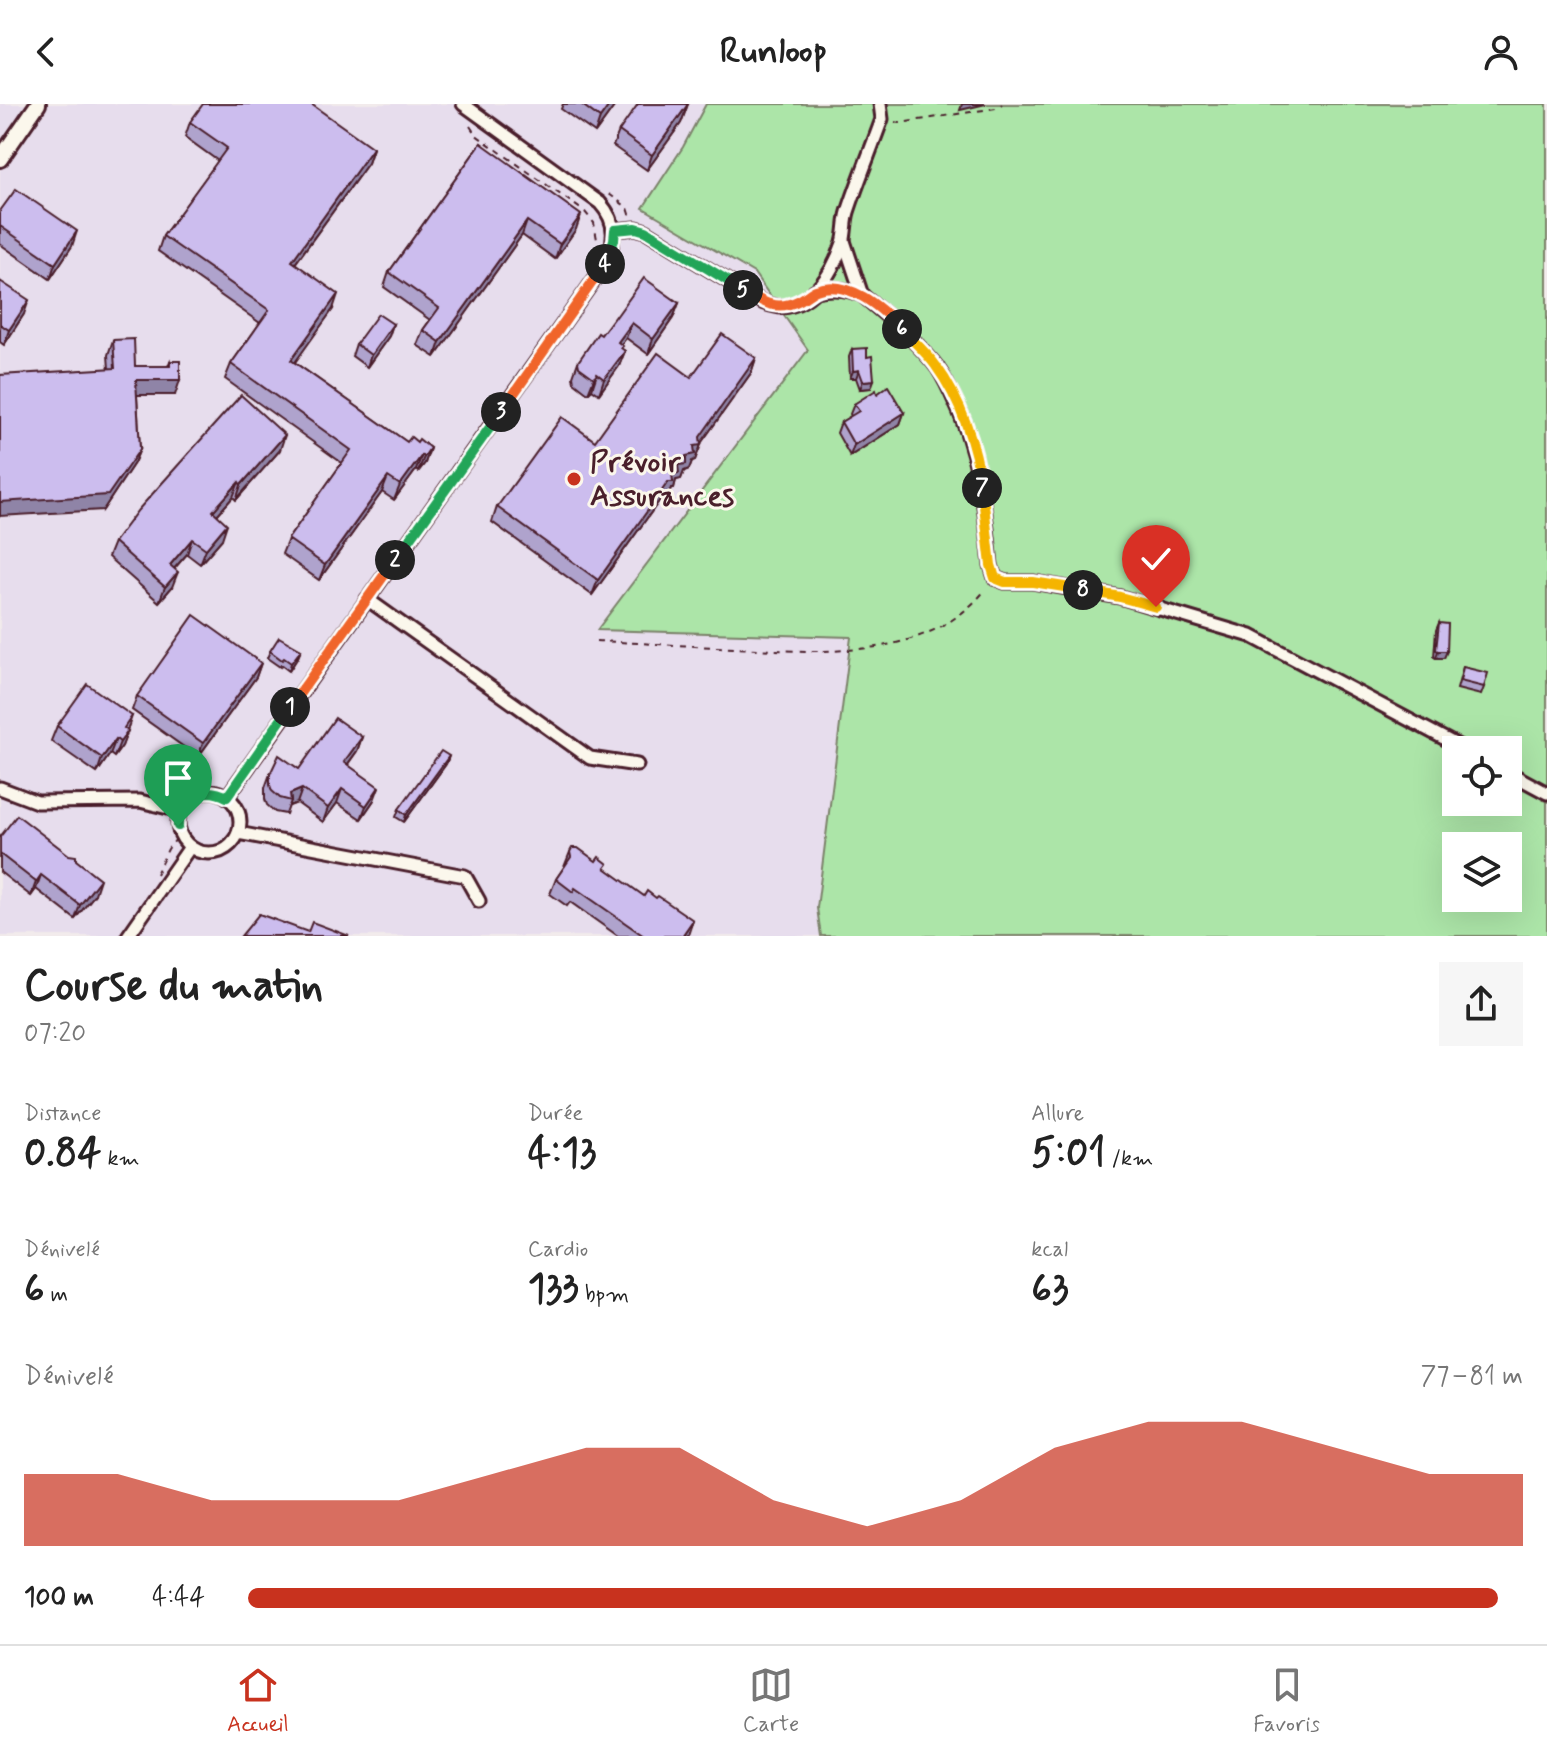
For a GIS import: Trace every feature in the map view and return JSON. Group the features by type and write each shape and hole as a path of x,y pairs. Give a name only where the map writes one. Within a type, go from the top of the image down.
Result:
{"street":[{"path":"0,159 38,104"},
{"path":"614,228 646,231 764,303 781,307 794,304 809,296 827,278 844,240 847,215 882,119 880,104"},
{"path":"227,797 604,266 614,240 614,228 607,210 600,203 466,106"},
{"path":"844,240 862,295"},
{"path":"814,291 834,288 862,295 897,324 944,378 962,415 980,474 995,578 1005,582 1033,582 1120,597 1251,636 1442,737"},
{"path":"367,599 590,758 637,765"},
{"path":"1522,780 1547,793"},
{"path":"0,788 37,802 140,801 180,811"},
{"path":"210,791 227,797 237,810 240,825 233,841 216,852 199,852 190,847 180,834 178,819 184,803 199,793 210,791"},
{"path":"238,833 465,876 479,901"},
{"path":"128,936 190,847"}],"path":[{"path":"882,119 900,123 996,108 1002,104"},
{"path":"466,106 470,126 476,135 585,212 594,223 598,246"},
{"path":"608,193 628,208 630,214 614,228"},
{"path":"596,641 815,651 873,647 922,635 954,620 977,601 995,578"}],"shaded area":[{"path":"0,104 706,104 683,147 643,208 754,273 808,350 598,629 851,637 817,908 821,936 0,936"}],"green space":[{"path":"706,104 1547,104 1547,936 821,936 817,908 851,637 597,630 808,350 754,273 643,208 683,147"}],"building":[{"path":"203,104 311,104 373,148 292,261 338,294 291,360 407,442 411,437 417,442 419,439 430,448 400,485 388,477 325,565 288,539 351,450 231,364 269,310 163,236 227,148 190,122"},
{"path":"581,104 610,104 600,118"},
{"path":"638,104 688,104 652,155 619,131"},
{"path":"481,143 581,215 560,244 527,221 440,342 423,330 439,308 389,272"},
{"path":"16,189 77,231 55,264 0,226 0,211"},
{"path":"644,278 679,303 653,339 632,323 618,342 625,351 604,379 597,374 594,378 579,367 578,362"},
{"path":"0,281 29,300 9,330 0,324"},
{"path":"378,314 393,324 371,355 356,344"},
{"path":"722,334 756,358 700,437 701,445 694,446 695,454 686,456 686,464 678,465 679,473 672,474 673,482 668,482 598,580 497,507 562,417 595,441 658,353 691,377"},
{"path":"134,339 135,366 170,366 170,361 180,361 180,380 136,380 140,449 108,495 0,502 0,375 115,368 113,340"},
{"path":"867,348 867,357 872,356 874,380 863,381 859,370 853,371 852,349"},
{"path":"888,386 904,413 854,445 841,422 859,411 854,404"},
{"path":"241,395 285,435 241,485 239,482 213,511 227,524 206,549 192,539 170,565 178,572 165,587 114,542 138,510"},
{"path":"194,615 261,663 203,743 137,696"},
{"path":"1439,623 1448,624 1447,651 1436,650"},
{"path":"279,637 301,650 291,663 270,651"},
{"path":"1463,667 1488,673 1484,687 1460,681"},
{"path":"87,684 132,716 124,728 128,731 120,742 116,739 102,758 57,726"},
{"path":"335,718 362,737 344,762 379,787 366,806 342,789 328,808 302,789 290,794 291,801 280,798 270,785 270,774 279,755 299,769"},
{"path":"441,751 449,756 406,815 399,809"},
{"path":"17,815 69,855 76,856 76,860 100,879 80,905 41,875 36,882 0,854 0,837"},
{"path":"572,848 578,848 596,861 599,857 608,864 605,868 644,896 647,891 656,898 658,896 693,920 682,936 644,936 575,888 573,892 556,879 571,857"},
{"path":"259,914 308,932 312,922 349,936 241,936"}],"place":[{"name":"Prévoir Assurances","path":"574,479"}],"route":[{"path":"178,826 180,811 192,796 210,791 227,797 604,266 615,230 636,228 646,231 764,303 781,307 794,304 814,291 834,288 862,295 897,324 934,363 962,415 980,474 995,578 1005,582 1033,582 1120,597 1156,607"}]}
